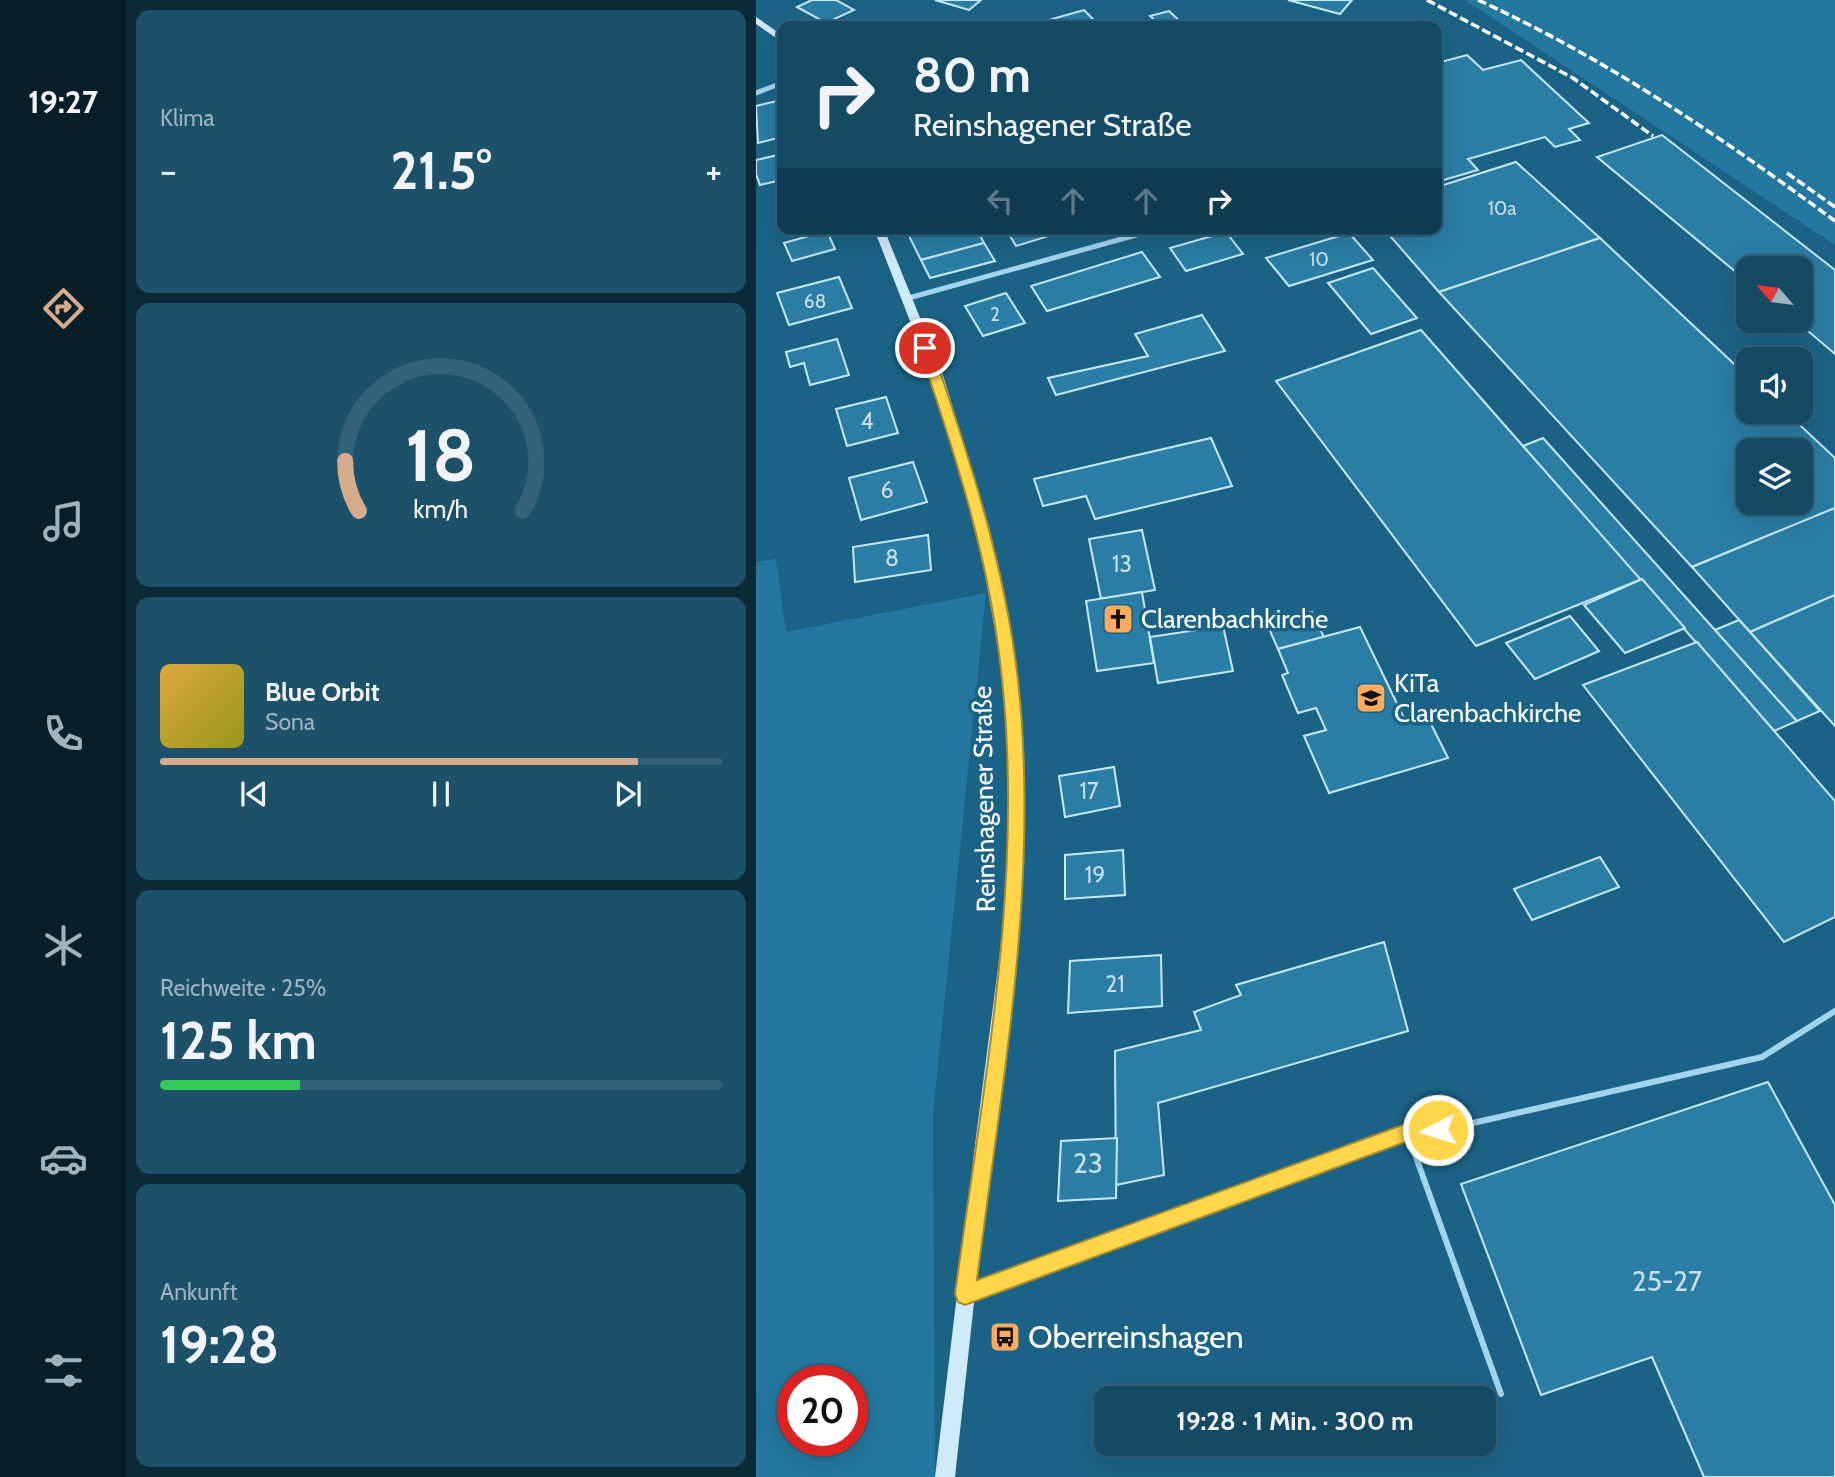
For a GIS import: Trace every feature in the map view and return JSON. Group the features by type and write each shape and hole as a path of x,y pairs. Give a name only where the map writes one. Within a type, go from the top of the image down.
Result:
{"main road":[{"path":"756,20 777,35"},
{"name":"Reinshagener Straße","path":"881,235 936,372 983,527 1010,677 1014,731 1016,871 1007,970 965,1294 945,1477"}],"street":[{"path":"756,93 777,85"},
{"path":"905,299 1136,235"}],"lane":[{"path":"965,1294 1408,1132 1438,1130 1762,1057 1835,1011"},
{"path":"1408,1132 1502,1394"}],"shaded area":[{"path":"1465,0 1835,0 1835,245"},
{"path":"776,559 786,632 986,593 933,1114 935,1477 756,1477 756,562"}],"building":[{"path":"812,0 836,0 854,10 830,21 822,21 797,7"},
{"path":"935,0 981,0 969,10"},
{"path":"1288,0 1352,0 1340,14"},
{"path":"1084,10 1095,21 1045,21"},
{"path":"1169,11 1180,21 1156,21 1150,16"},
{"path":"1467,55 1483,70 1521,60 1589,123 1569,129 1580,140 1555,147 1545,137 1468,159 1478,170 1442,181 1442,62"},
{"path":"777,101 777,138 758,143 756,106"},
{"path":"1662,135 1835,270 1835,354 1810,333 1813,333 1813,256 1736,256 1736,272 1597,157"},
{"path":"777,155 777,181 760,185 756,174 756,160"},
{"path":"1516,162 1600,238 1439,292 1389,235 1442,235 1442,185"},
{"path":"813,235 829,235 835,249 792,261 784,243"},
{"path":"980,235 984,243 921,260 909,236"},
{"path":"1010,235 1052,235 1016,246"},
{"path":"1216,235 1228,235 1243,254 1186,271 1170,248"},
{"path":"1342,235 1351,235 1373,260 1289,286 1266,258"},
{"path":"1600,238 1736,366 1736,424 1799,424 1835,458 1835,508 1692,567 1439,292"},
{"path":"984,243 995,261 930,278 921,260"},
{"path":"1142,252 1160,277 1047,311 1031,286"},
{"path":"1373,268 1417,318 1371,334 1328,283"},
{"path":"839,277 852,308 789,325 777,293"},
{"path":"1006,293 1025,323 983,336 965,306"},
{"path":"1202,315 1225,351 1056,395 1048,378 1148,356 1135,334"},
{"path":"1421,330 1642,579 1476,646 1276,381"},
{"path":"837,339 849,375 810,385 804,363 790,367 786,352"},
{"path":"886,397 898,433 847,446 836,409"},
{"path":"1211,438 1232,486 1095,519 1086,496 1043,506 1034,479"},
{"path":"1543,438 1797,721 1774,731 1523,446"},
{"path":"913,462 927,502 861,520 849,478"},
{"path":"1835,508 1835,595 1750,632 1692,567"},
{"path":"1142,530 1155,590 1101,599 1089,539"},
{"path":"928,535 931,570 855,582 853,547"},
{"path":"1642,579 1685,628 1625,653 1584,605"},
{"name":"Clarenbachkirche","path":"1142,592 1154,663 1097,671 1086,601"},
{"path":"1835,595 1835,726 1750,632"},
{"path":"1312,612 1324,637 1278,649 1267,624"},
{"path":"1570,616 1599,651 1535,679 1506,643"},
{"path":"1739,620 1820,711 1797,721 1715,630"},
{"path":"1223,626 1233,671 1158,683 1150,637"},
{"path":"1360,627 1404,718 1425,712 1448,758 1329,793 1304,736 1326,730 1316,708 1298,713 1282,675 1288,673 1278,649"},
{"path":"1697,642 1835,801 1835,917 1784,942 1583,685"},
{"path":"1114,767 1120,806 1065,817 1059,776"},
{"path":"1123,850 1125,895 1065,899 1065,855"},
{"path":"1600,857 1619,887 1532,920 1514,889"},
{"path":"1384,942 1408,1031 1158,1103 1164,1175 1116,1185 1115,1051 1201,1030 1194,1012 1241,995 1236,985"},
{"path":"1161,955 1162,1006 1068,1013 1070,961"},
{"path":"1768,1082 1835,1205 1835,1477 1704,1477 1652,1357 1541,1395 1461,1184"},
{"path":"1117,1138 1116,1198 1058,1201 1061,1141"}],"railway":[{"path":"1427,0 1573,78 1653,136"},
{"path":"1478,0 1572,48 1662,101 1835,221"},
{"path":"1787,173 1835,207"}],"place":[{"name":"Clarenbachkirche","path":"1118,619"},
{"name":"KiTa Clarenbachkirche","path":"1371,698"},
{"name":"Oberreinshagen","path":"1005,1337"}],"route":[{"path":"925,348 936,372 983,527 1010,677 1014,731 1016,871 1007,970 965,1294 1408,1132 1438,1130"}]}
